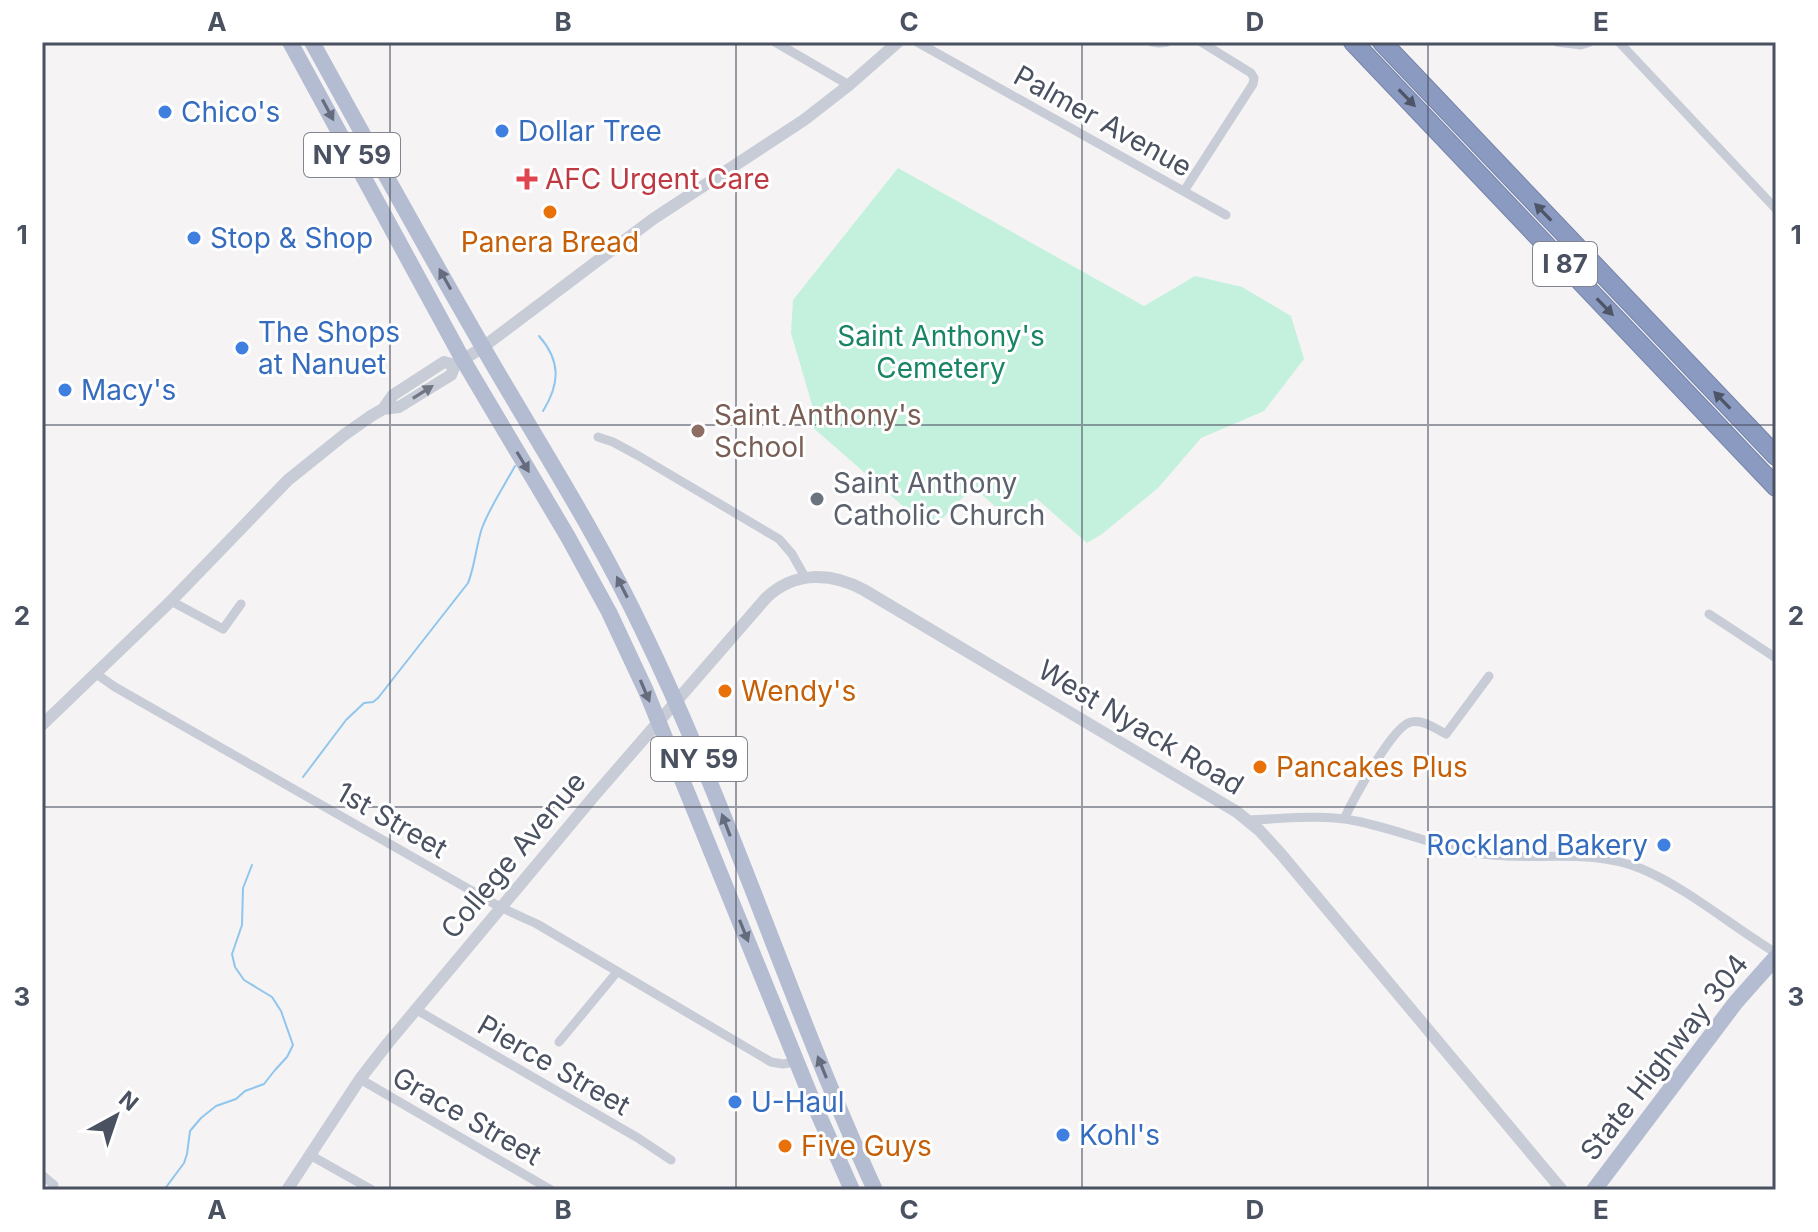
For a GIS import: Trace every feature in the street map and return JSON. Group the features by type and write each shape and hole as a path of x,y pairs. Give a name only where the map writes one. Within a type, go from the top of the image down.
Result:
{"highway":[{"name":"I 87","path":"1353,42 1776,487"},
{"name":"I 87","path":"1382,42 1776,456"}],"main road":[{"name":"NY 59","path":"290,42 459,363 568,537 628,651 796,1062 852,1190"},
{"name":"NY 59","path":"312,42 483,347 603,552 642,628 676,702 823,1070 875,1190"},
{"name":"State Highway 304","path":"1594,1190 1736,1002 1776,955"}],"street":[{"path":"775,42 849,85"},
{"path":"42,725 171,601 288,480 344,435 383,409 399,407 451,375 459,363 653,219 797,125 898,42"},
{"name":"Palmer Avenue","path":"917,42 1226,215"},
{"path":"1152,42 1167,42"},
{"path":"1184,191 1254,78 1251,73 1201,42"},
{"path":"1557,42 1581,45 1590,42"},
{"path":"1619,42 1776,209"},
{"path":"598,437 637,455 779,539 805,577"},
{"name":"College Avenue","path":"287,1190 360,1079 500,907 766,598 780,586 805,577"},
{"name":"West Nyack Road","path":"805,577 835,578 855,585 1247,820 1276,848 1562,1190"},
{"path":"171,601 223,629 241,604"},
{"path":"1709,614 1776,658"},
{"name":"1st Street","path":"95,673 500,907 537,924 771,1062 796,1062"},
{"path":"1344,819 1401,726 1419,721 1446,734 1489,676"},
{"path":"1247,820 1344,819 1491,855 1587,857 1629,864 1679,889 1776,955"},
{"path":"559,1042 617,972"},
{"name":"Pierce Street","path":"415,1009 671,1160"},
{"name":"Grace Street","path":"360,1079 551,1190"},
{"path":"310,1155 372,1190"},
{"path":"42,1175 54,1185"}],"green space":[{"name":"Saint Anthony's Cemetery","path":"898,168 1144,306 1195,276 1242,287 1291,316 1304,359 1264,411 1201,438 1158,488 1087,543 1036,498 1013,522 973,487 940,521 927,527 803,419 813,408 791,333 793,300"}],"waterway":[{"path":"539,336 551,354 556,373 553,391 543,411"},
{"path":"303,777 346,720 364,703 378,698 468,583 482,528 515,466"},
{"path":"164,1190 184,1163 190,1131 201,1118 216,1106 264,1084 293,1045 281,1011 272,997 244,980 235,967 232,954 242,925 243,888 252,865"}],"place":[{"name":"Chico's","path":"165,112"},
{"name":"Dollar Tree","path":"502,131"},
{"name":"AFC Urgent Care","path":"527,179"},
{"name":"Panera Bread","path":"550,212"},
{"name":"Stop & Shop","path":"194,238"},
{"name":"The Shops at Nanuet","path":"242,348"},
{"name":"Macy's","path":"65,390"},
{"name":"Saint Anthony's School","path":"698,431"},
{"name":"Saint Anthony Catholic Church","path":"817,499"},
{"name":"Wendy's","path":"725,691"},
{"name":"Pancakes Plus","path":"1260,767"},
{"name":"Rockland Bakery","path":"1664,845"},
{"name":"U-Haul","path":"735,1102"},
{"name":"Kohl's","path":"1063,1135"},
{"name":"Five Guys","path":"785,1146"}]}
